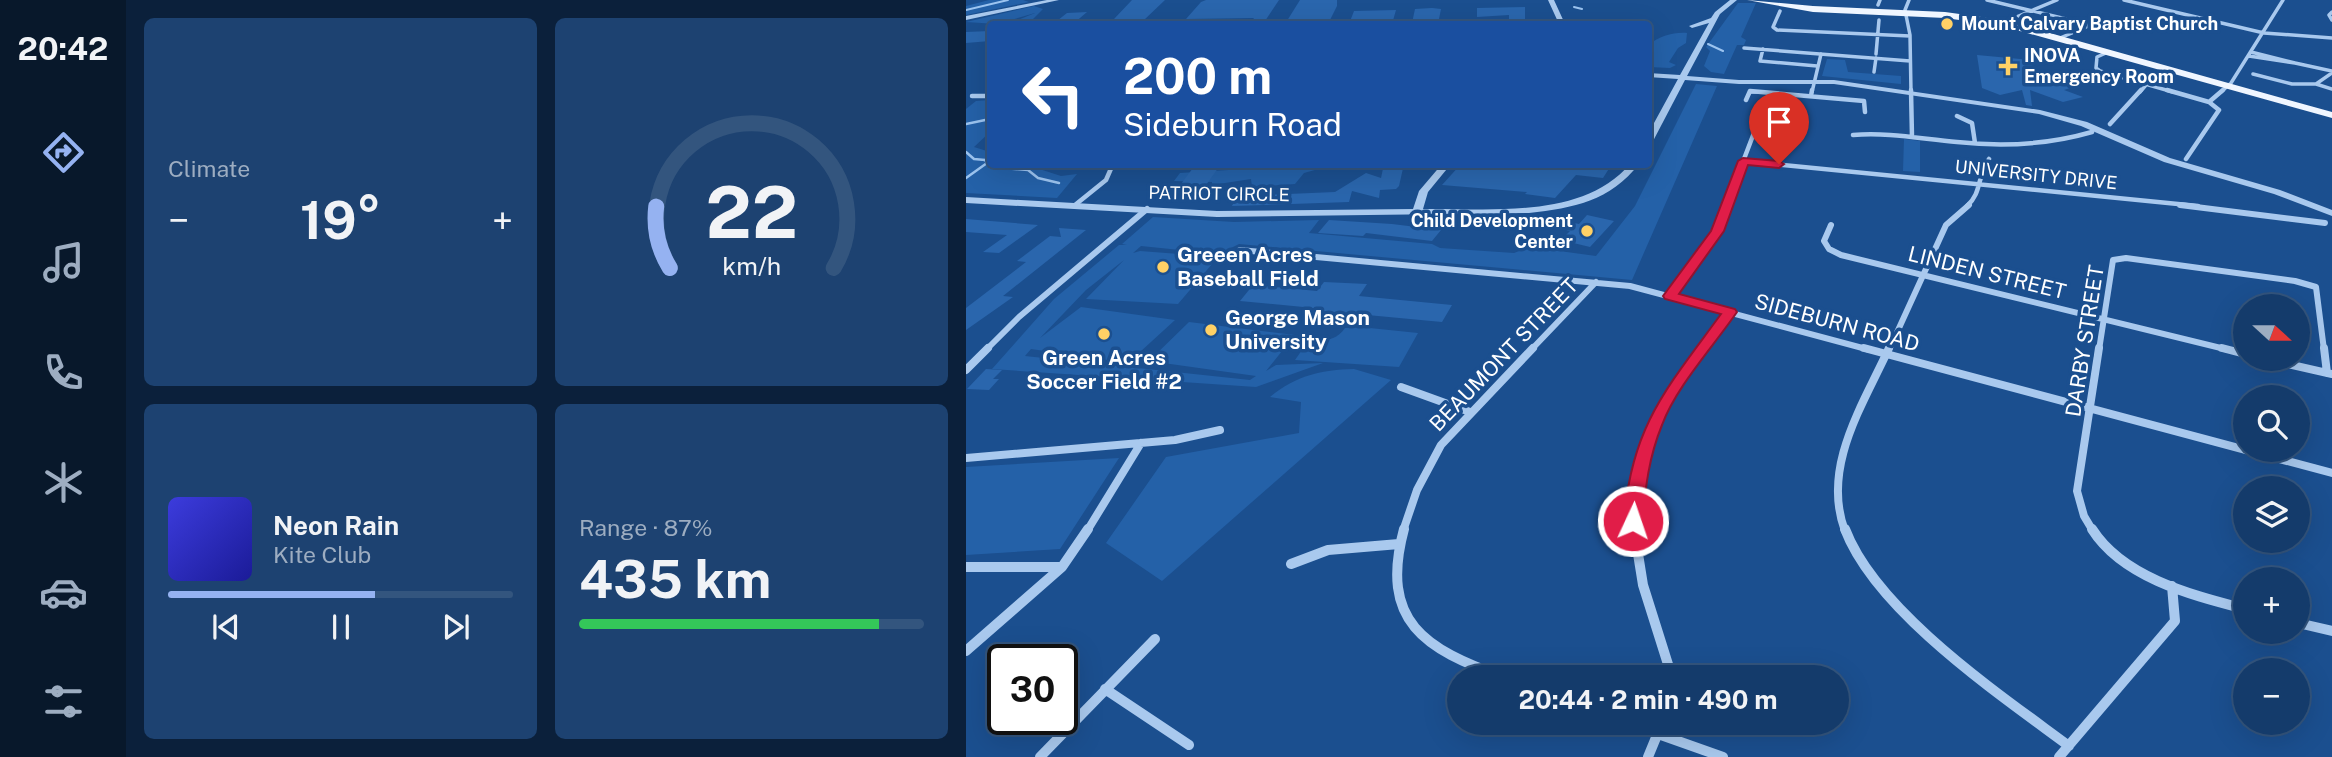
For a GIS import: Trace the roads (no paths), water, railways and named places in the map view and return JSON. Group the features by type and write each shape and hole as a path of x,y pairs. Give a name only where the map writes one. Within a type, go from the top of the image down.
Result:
{"main road":[{"path":"1751,0 1813,9 1906,12"},
{"path":"1769,0 1817,7 2004,21 2332,113"},
{"path":"2062,37 2229,84"}],"street":[{"path":"966,18 1056,0"},
{"path":"1551,0 1561,21"},
{"path":"1653,125 1714,19 1720,10 1734,0"},
{"path":"1909,0 1906,12 1910,37 1912,137"},
{"path":"1987,0 2091,25 2062,37"},
{"path":"2004,21 2057,0"},
{"path":"2124,0 2264,33 2332,38"},
{"path":"2209,102 2229,84 2283,0"},
{"path":"1780,11 1773,27 1777,30 1910,37"},
{"path":"2332,12 2329,15 2332,20"},
{"path":"1706,33 1703,29 1692,26 1714,19"},
{"path":"1874,72 1879,20"},
{"path":"2318,38 2332,44"},
{"path":"1744,48 1876,56 1910,61"},
{"path":"1763,49 1760,61 1817,66"},
{"path":"2108,52 2097,57 2097,70 2209,102 2218,110 2186,159"},
{"path":"1811,96 1821,54"},
{"path":"2250,54 2332,72"},
{"path":"2316,84 2332,72"},
{"path":"1652,73 1739,82 1814,79 1870,83 1912,93 2011,106 2069,119 2167,159 2277,192 2332,213"},
{"path":"2253,74 2292,84 2316,84 2332,89"},
{"path":"2282,91 2292,84"},
{"path":"2110,124 2146,85"},
{"path":"1746,100 1750,91 1864,101 1865,112"},
{"path":"1912,93 2024,105 2070,115 2174,157 2273,185 2332,207"},
{"path":"972,96 987,96"},
{"path":"1958,116 1972,123 1975,143"},
{"path":"1670,296 1717,231 1757,125"},
{"path":"1853,135 1861,132 1975,143 2042,145 2070,140 2092,132"},
{"path":"1989,159 1981,170 1973,202 1946,225 1840,457 1839,506 1850,543 1878,587 1912,623 2069,746"},
{"name":"UNIVERSITY DRIVE","path":"1743,161 2325,223"},
{"path":"1074,205 1102,184 1111,168"},
{"path":"1444,168 1424,191 1418,209 1557,208 1598,196 1623,179 1632,168"},
{"name":"PATRIOT CIRCLE","path":"966,200 1230,214 1418,209"},
{"path":"966,370 1029,308 1147,209"},
{"path":"2303,219 2313,213"},
{"name":"LINDEN STREET","path":"1831,225 1824,241 1835,253 2233,351"},
{"name":"SIDEBURN ROAD","path":"1240,250 1630,286 2332,473"},
{"name":"DARBY STREET","path":"2233,605 2172,586 2139,570 2115,554 2094,533 2082,514 2077,491 2092,409 2112,261 2119,258 2295,281 2316,287 2330,374"},
{"name":"BEAUMONT STREET","path":"1474,665 1442,652 1413,627 1405,610 1399,576 1399,544 1412,500 1424,472 1441,445 1596,282"},
{"path":"1668,665 1643,585 1636,549 1633,521 1636,481 1646,441 1660,411 1730,312"},
{"path":"2310,369 2330,374"},
{"path":"1401,387 1470,412"},
{"path":"966,458 1141,443 1220,430"},
{"path":"966,651 1062,567 1138,453 1141,443"},
{"path":"1291,564 1328,550 1399,544"},
{"path":"966,567 1062,567"},
{"path":"2059,757 2175,621 2172,586"},
{"path":"2310,625 2332,631"},
{"path":"1040,757 1155,639"},
{"path":"1105,688 1189,745"},
{"path":"1648,757 1657,735"},
{"path":"1660,735 1723,757"}],"waterway":[{"path":"966,10 1008,0"},
{"path":"1574,7 1582,9"},
{"path":"1708,44 1723,51"},
{"path":"966,124 987,120"},
{"path":"966,152 974,159 985,160 987,163"},
{"path":"966,178 987,163"},
{"path":"1003,168 1028,170 1038,178 1059,183"}],"place":[{"name":"Mount Calvary Baptist Church","path":"1947,24"},
{"name":"INOVA Emergency Room","path":"2008,66"},
{"name":"Child Development Center","path":"1587,231"},
{"name":"Greeen Acres Baseball Field","path":"1163,267"},
{"name":"George Mason University","path":"1211,330"},
{"name":"Green Acres Soccer Field #2","path":"1104,334"}]}
